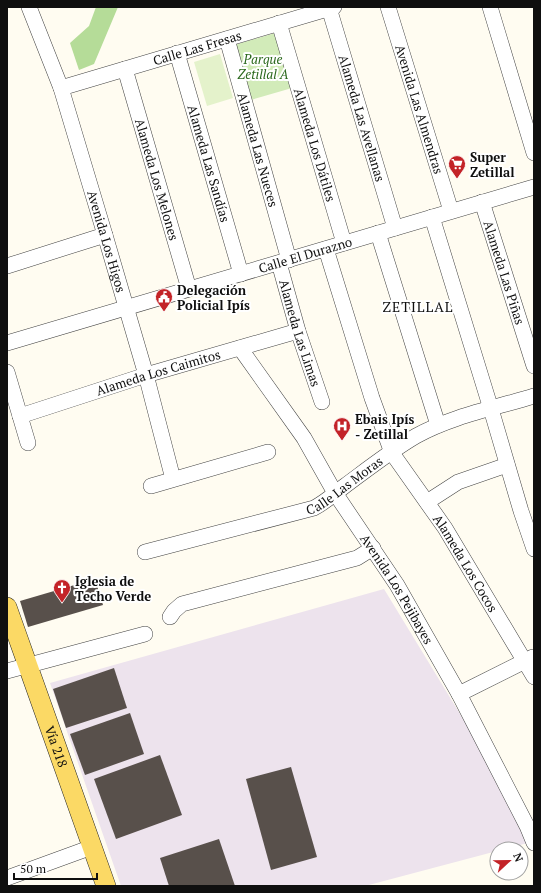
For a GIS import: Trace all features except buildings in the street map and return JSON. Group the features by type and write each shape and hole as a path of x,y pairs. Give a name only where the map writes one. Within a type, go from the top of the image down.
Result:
{"main road":[{"name":"Vía 218","path":"7,607 106,886"}],"street":[{"name":"Avenida Los Higos","path":"29,7 61,88 146,375 173,479"},
{"name":"Avenida Las Almendras","path":"388,7 451,211"},
{"path":"490,7 534,153"},
{"name":"Calle Las Fresas","path":"61,88 332,8"},
{"name":"Alameda Las Avellanas","path":"332,8 395,228"},
{"name":"Alameda Los Dátiles","path":"279,23 344,244"},
{"name":"Alameda Las Nueces","path":"227,39 284,261"},
{"name":"Alameda Las Sandías","path":"177,53 241,274"},
{"name":"Alameda Los Melones","path":"125,69 189,289"},
{"name":"Calle El Durazno","path":"7,344 534,187"},
{"name":"Alameda Las Piñas","path":"482,202 534,366"},
{"path":"432,217 491,409 520,511 534,549"},
{"path":"378,233 438,425"},
{"path":"7,266 105,235"},
{"name":"Alameda Los Cocos","path":"326,249 372,398 392,453 445,528 530,658 534,677"},
{"name":"Alameda Las Limas","path":"284,261 298,331 322,402"},
{"name":"Alameda Los Caimitos","path":"20,416 146,375 298,331"},
{"name":"Avenida Los Pejibayes","path":"240,348 304,438 335,493 397,585 459,694 527,826 534,843"},
{"path":"7,372 28,443"},
{"name":"Calle Las Moras","path":"145,552 314,508 327,501 335,493 416,436 449,421 534,396"},
{"path":"151,486 268,452"},
{"path":"427,502 458,482 507,465"},
{"path":"170,617 182,604 357,558 373,548"},
{"path":"7,672 145,634"},
{"path":"459,694 530,658"},
{"path":"7,878 92,847"}],"shaded area":[{"path":"384,589 471,732 527,841 489,841 489,853 365,886 121,886 50,683"}],"green space":[{"path":"96,7 118,7 94,64 79,70 70,43 89,26"},
{"name":"Parque Zetillal A","path":"275,33 292,88 251,100 234,45"},
{"path":"220,54 233,98 207,106 194,62"}],"place":[{"name":"Super Zetillal","path":"457,179"},
{"name":"Delegación Policial Ipís","path":"164,312"},
{"name":"Ebais Ipís - Zetillal","path":"342,441"},
{"name":"Iglesia de Techo Verde","path":"62,603"}],"district":[{"name":"ZETILLAL","path":"418,306"}]}
